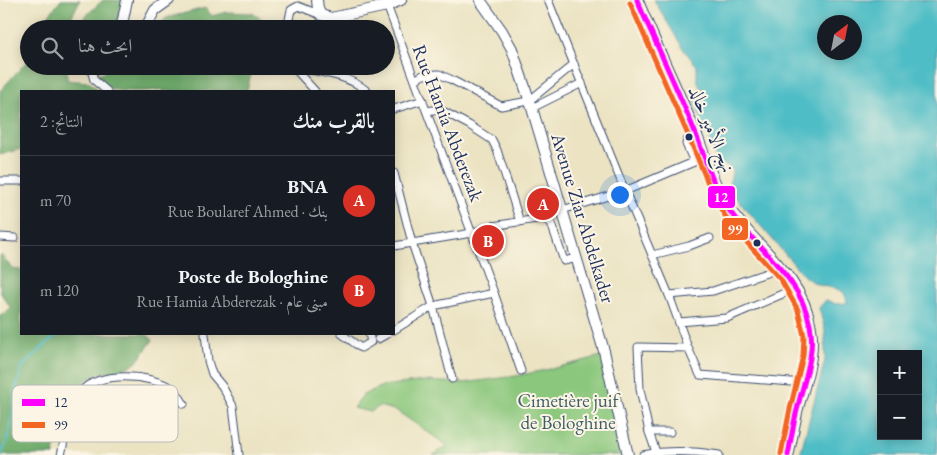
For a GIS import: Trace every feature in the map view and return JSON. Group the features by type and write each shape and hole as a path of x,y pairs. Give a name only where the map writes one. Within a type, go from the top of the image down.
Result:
{"main road":[{"path":"123,20 127,0"},
{"path":"150,20 156,10 169,0"},
{"path":"317,0 321,15 331,18 402,0"},
{"name":"Avenue Ziar Abdelkader","path":"480,0 512,49 604,351 628,455"},
{"name":"نهج الأمير خالد","path":"637,0 692,126 714,182 726,204 745,229 781,268 796,288 805,305 811,326 810,359 788,455"}],"street":[{"path":"548,0 700,375 804,384"},
{"name":"Rue Hamia Abderezak","path":"386,3 392,20"},
{"path":"289,20 291,10 298,6 321,15"},
{"name":"Rue Hamia Abderezak","path":"395,28 472,233 521,371"},
{"path":"530,105 574,64"},
{"path":"414,80 422,75 439,74 501,106 530,105 582,83"},
{"path":"93,75 94,80 106,90"},
{"path":"300,75 314,90"},
{"path":"333,75 354,83 365,90"},
{"path":"395,109 423,100"},
{"path":"427,111 439,110 469,125 492,140 497,150 520,222"},
{"path":"562,210 625,191 694,162 686,144 692,126"},
{"path":"395,177 412,243 433,306 452,379"},
{"path":"0,181 20,182"},
{"path":"395,246 472,233 493,226 543,218 551,223 564,261 577,258"},
{"path":"0,237 15,238"},
{"path":"652,255 690,246 710,238"},
{"path":"669,295 713,291 781,268"},
{"path":"679,322 727,318 796,288"},
{"path":"395,329 433,306 494,293"},
{"path":"204,335 212,374 222,386 233,406 239,455"},
{"path":"343,335 361,348 385,335"},
{"path":"369,335 375,341"},
{"path":"656,454 649,432 640,389 638,347 688,348"},
{"path":"87,385 105,378 123,376 141,378 166,385"},
{"path":"178,395 184,404"},
{"path":"649,432 670,432"},
{"path":"61,455 64,442"},
{"path":"643,455 697,452 719,455"}],"green space":[{"path":"61,0 80,0 71,20 45,20"},
{"path":"103,0 124,0 118,20 81,20"},
{"path":"205,8 212,16 226,12 252,13 263,20 164,20"},
{"path":"20,69 20,75 67,75 67,80 89,82 98,90 20,90 20,149 0,155 0,91"},
{"path":"98,75 251,75 247,90 114,90 105,85"},
{"path":"0,254 13,269 20,270 20,335 147,335 153,340 136,363 119,371 101,373 83,382 81,385 12,385 12,442 56,442 54,455 0,455 0,316 11,308 0,292"},
{"name":"Cimetière juif de Bologhine","path":"602,356 622,455 433,455 448,446 397,411 379,406 371,412 353,408 363,395 382,386 425,381 463,383 516,376"}],"water":[{"path":"654,0 937,0 937,455 800,455 825,360 825,330 819,308 826,300 836,304 847,303 846,298 841,291 819,285 805,277 734,195 729,187 732,171 729,167 718,163 693,97 703,90 702,87 700,88 697,79 697,66 684,50"}],"waterway":[{"path":"17,385 22,367 56,335"},
{"path":"1,455 7,441 12,417"}],"transit line":[{"name":"12","path":"637,0 688,115 722,199 745,230 784,273 804,306 810,325 810,357 788,455"},
{"name":"99","path":"630,3 715,200 731,225 781,280 798,310 804,336 803,356 781,454"}],"place":[{"name":"BNA","path":"543,204"},
{"name":"Poste de Bologhine","path":"488,241"}]}
